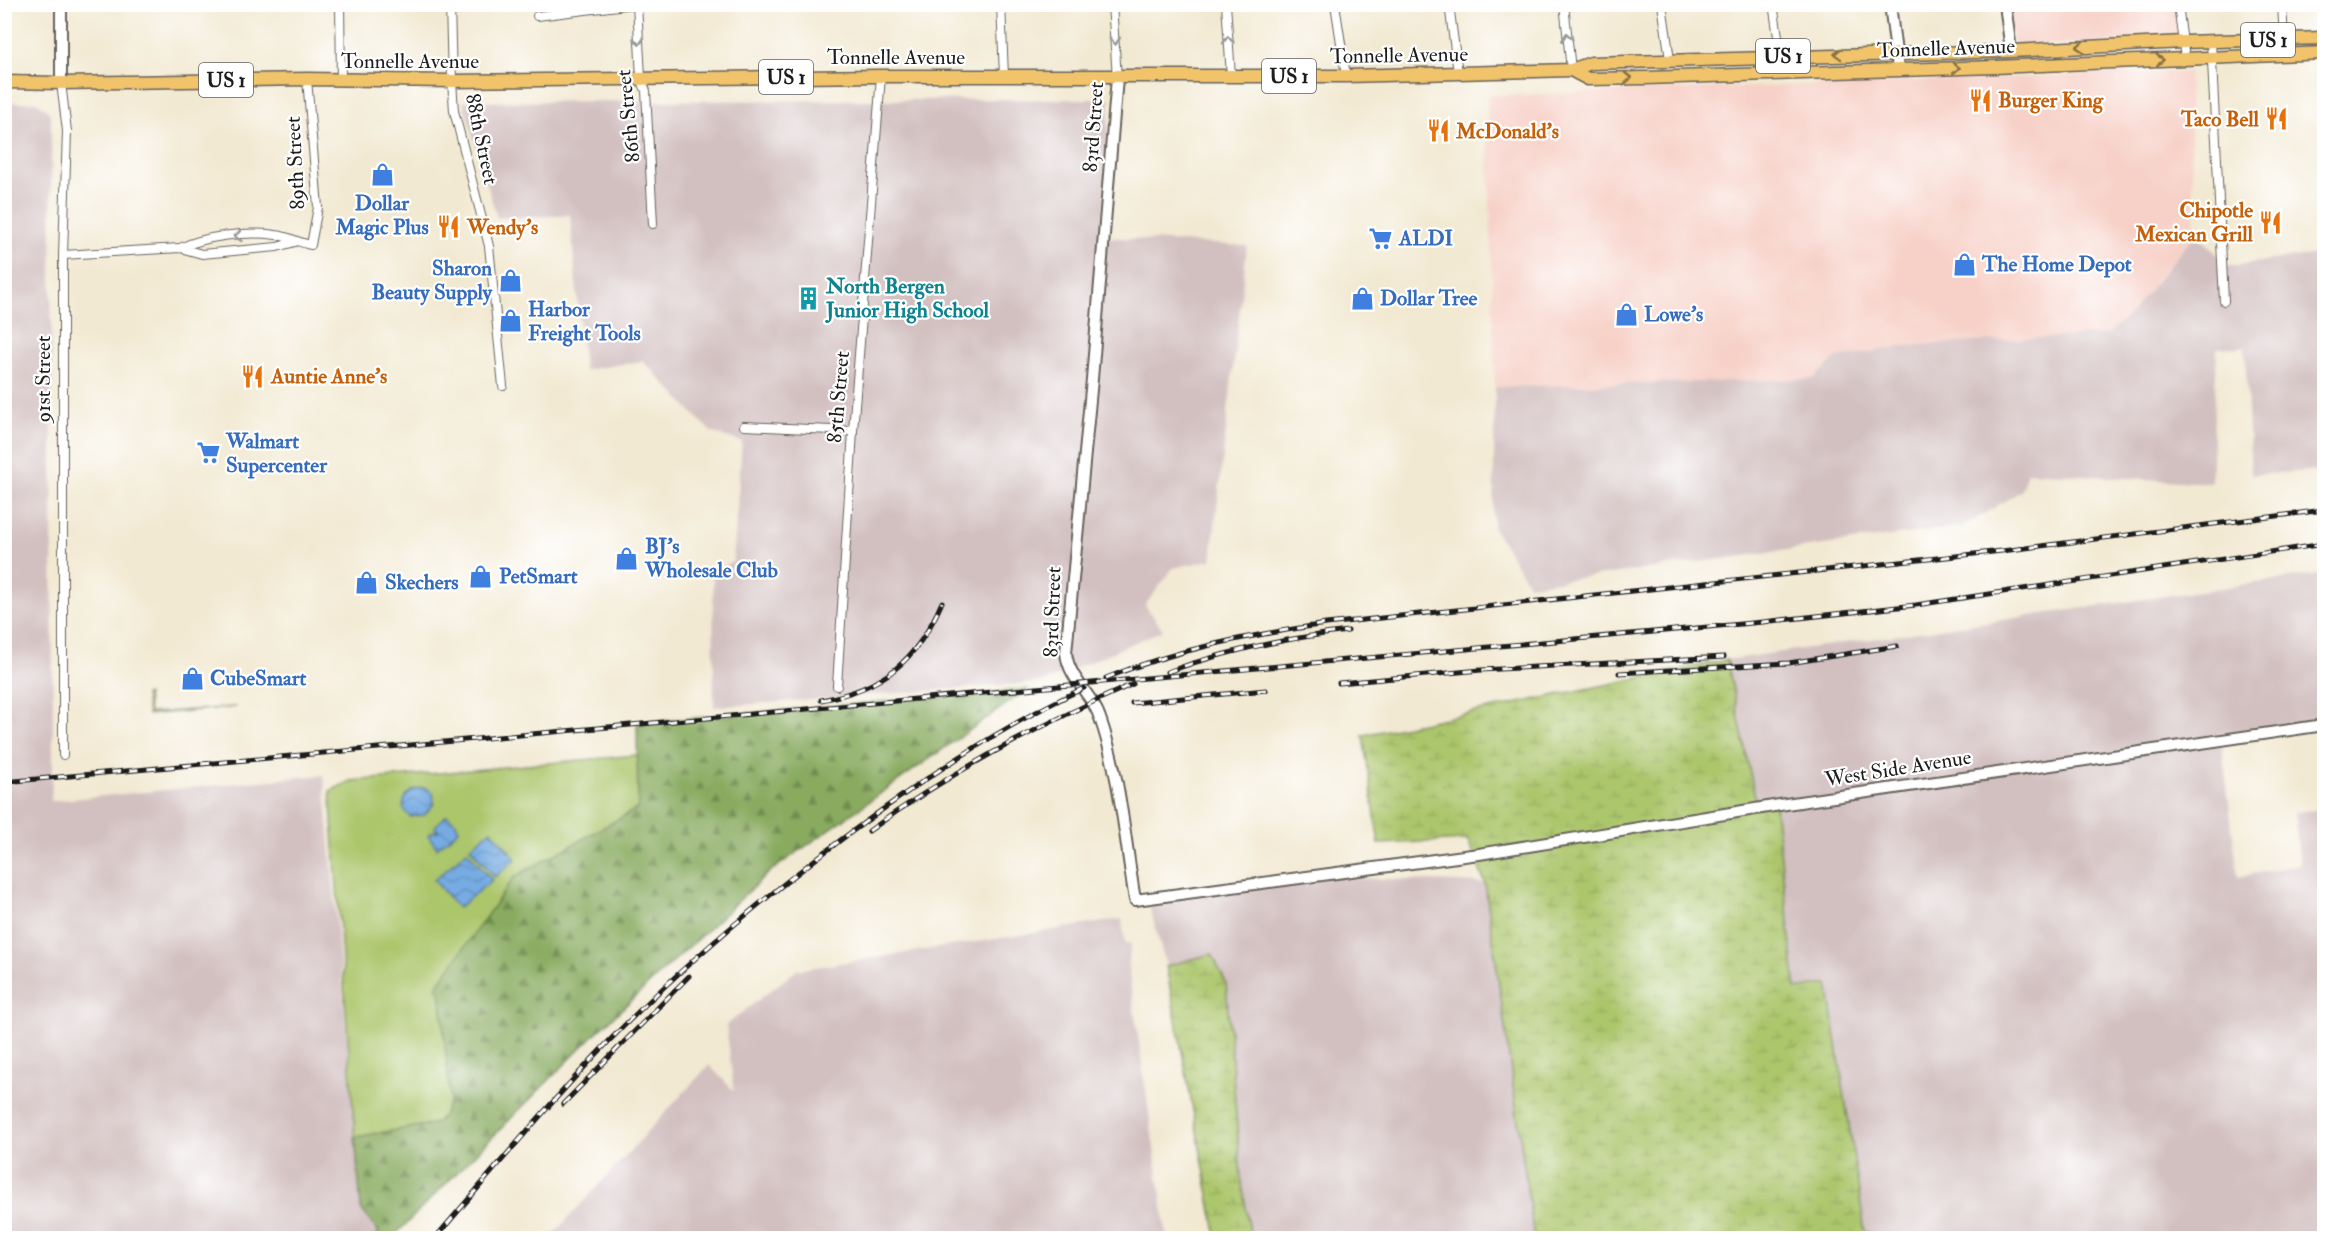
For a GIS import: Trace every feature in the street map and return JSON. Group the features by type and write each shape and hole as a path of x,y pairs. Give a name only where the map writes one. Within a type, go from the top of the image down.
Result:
{"main road":[{"name":"Tonnelle Avenue","path":"4,82 307,79 452,81 881,76 1117,78 1346,76 1571,70 1591,63 1897,52 2012,51 2183,42 2325,38"},
{"name":"Tonnelle Avenue","path":"1571,70 1588,79 2325,53"}],"street":[{"name":"91st Street","path":"61,4 61,83 67,131 63,255 63,755"},
{"path":"339,4 341,80"},
{"name":"88th Street","path":"450,4 454,111 489,246 503,386"},
{"path":"537,16 635,4"},
{"name":"86th Street","path":"635,4 642,78 646,91 654,224"},
{"path":"1001,4 1005,76"},
{"name":"83rd Street","path":"1112,4 1117,78 1066,653 1067,663 1074,678 1100,716 1115,777 1135,900 1479,854"},
{"path":"1226,4 1231,76"},
{"path":"1335,4 1346,76"},
{"path":"1449,4 1458,73"},
{"path":"1564,4 1571,70"},
{"path":"1662,4 1670,60"},
{"path":"1773,4 1781,56"},
{"path":"1890,4 1898,69"},
{"path":"2005,4 2012,51"},
{"path":"2178,4 2185,59"},
{"path":"2282,4 2284,40"},
{"path":"2211,41 2224,301"},
{"name":"85th Street","path":"837,686 852,431 881,76"},
{"name":"89th Street","path":"295,242 311,245 318,207 307,79"},
{"path":"180,248 200,239 259,234 277,235 295,242"},
{"path":"63,255 180,248 202,254 277,248 295,242"},
{"path":"744,426 852,431"},
{"name":"West Side Avenue","path":"1479,854 1797,803 2325,725"}],"shaded area":[{"path":"2007,5 2174,5 2179,39 2014,46"},
{"path":"2188,71 2195,233 2130,313 2108,334 1905,346 1836,358 1813,379 1495,387 1487,96"},
{"path":"1110,99 1102,237 1247,246 1211,560 1173,568 1145,605 1163,630 1044,682 714,707 713,573 733,561 742,442 711,432 643,361 584,370 570,215 497,218 463,102"},
{"path":"36,102 46,108 51,117 53,770 51,801 324,775 361,1209 379,1233 374,1238 5,1238 4,103"},
{"path":"2195,233 2229,266 2324,253 2324,470 2251,475 2245,347 2217,348 2211,483 2027,472 2021,491 1965,526 1529,585 1493,527 1495,387 1813,379 1836,358 1905,346 2108,334 2131,313"},
{"path":"2324,573 2324,720 2221,738 2238,877 2300,864 2294,812 2324,809 2324,1238 1906,1238 1865,1232 1828,985 1796,989 1775,806 1757,807 1727,660"},
{"path":"1308,876 1485,883 1534,1238 1251,1238 1212,954 1166,966 1148,901"},
{"path":"1122,919 1125,944 1131,943 1128,967 1167,1238 550,1238 709,1065 734,1091 726,1025 797,970"}],"green space":[{"path":"1727,660 1757,807 1775,806 1796,989 1828,984 1865,1232 1906,1238 1534,1238 1485,883 1468,840 1379,844 1363,735"},
{"path":"1028,689 771,871 594,1035 392,1238 374,1238 379,1232 361,1209 355,1137 436,1123 444,1114 450,1100 440,991 435,988 514,877 638,808 637,723"},
{"path":"145,695 147,695 149,713 236,707 148,715"},
{"path":"637,755 638,808 514,877 436,987 440,991 450,1100 444,1114 436,1123 355,1137 330,791 351,781"},
{"path":"1212,954 1226,983 1241,1178 1251,1238 1217,1238 1166,966"}],"water":[{"path":"421,788 426,788 433,793 434,804 424,815 410,817 404,810 405,798"},
{"path":"447,815 456,823 459,830 437,848 428,835 438,831 435,828 436,825"},
{"path":"491,830 516,859 495,877 470,848"},
{"path":"467,851 492,880 458,908 434,880"}],"railway":[{"path":"1106,678 1160,659 1214,644 1326,624 2002,551 2324,510"},
{"path":"4,782 1763,622 1916,605 2324,544"},
{"path":"821,700 863,688 896,669 921,640 942,602"},
{"path":"1167,672 1256,646 1348,631"},
{"path":"1619,673 1789,663 1897,646"},
{"path":"1339,683 1481,670 1724,657"},
{"path":"869,831 931,789 997,750 1133,684"},
{"path":"435,1238 589,1062 666,985 723,934 842,839 900,797 990,738 1084,688"},
{"path":"1132,703 1266,690"},
{"path":"563,1104 689,976"}],"place":[{"name":"Burger King","path":"1980,100"},
{"name":"Taco Bell","path":"2277,119"},
{"name":"McDonald's","path":"1438,131"},
{"name":"Dollar Magic Plus","path":"382,175"},
{"name":"Chipotle Mexican Grill","path":"2271,222"},
{"name":"Wendy's","path":"449,227"},
{"name":"ALDI","path":"1381,238"},
{"name":"The Home Depot","path":"1964,264"},
{"name":"Sharon Beauty Supply","path":"510,280"},
{"name":"North Bergen Junior High School","path":"808,298"},
{"name":"Dollar Tree","path":"1362,298"},
{"name":"Lowe's","path":"1626,314"},
{"name":"Harbor Freight Tools","path":"510,321"},
{"name":"Auntie Anne's","path":"253,376"},
{"name":"Walmart Supercenter","path":"208,453"},
{"name":"BJ's Wholesale Club","path":"627,558"},
{"name":"PetSmart","path":"481,576"},
{"name":"Skechers","path":"367,582"},
{"name":"CubeSmart","path":"192,678"}]}
